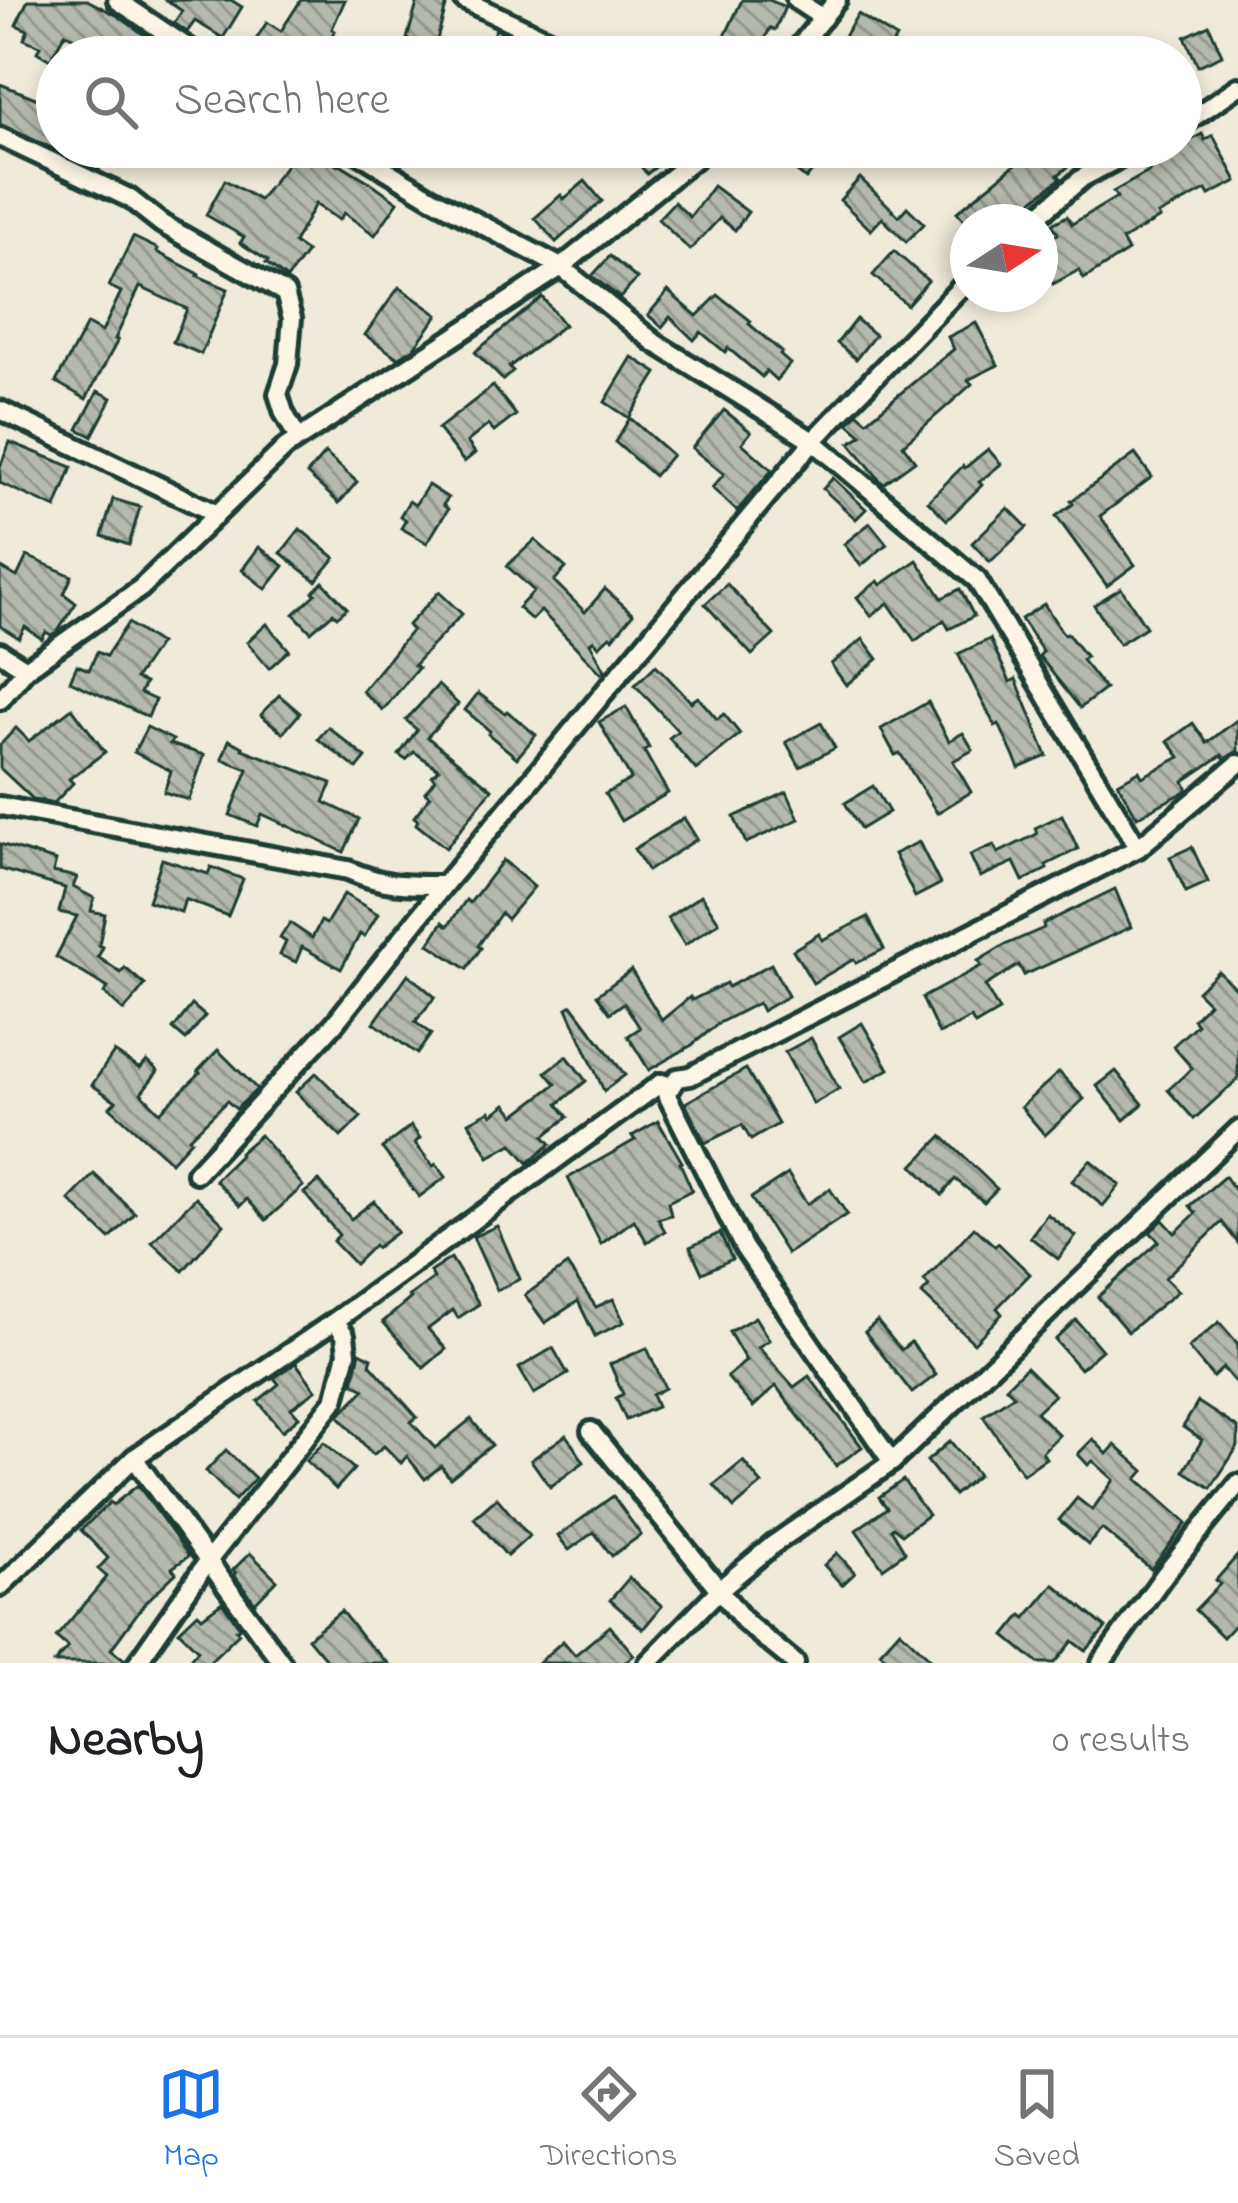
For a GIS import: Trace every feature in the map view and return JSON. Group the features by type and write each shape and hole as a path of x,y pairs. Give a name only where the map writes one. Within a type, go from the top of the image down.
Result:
{"street":[{"path":"117,0 171,36"},
{"path":"464,0 540,36"},
{"path":"796,0 823,18"},
{"path":"808,36 837,0"},
{"path":"1202,112 1238,87"},
{"path":"0,137 36,154"},
{"path":"66,168 129,198 162,224 285,293 292,318 288,364 278,394 298,438"},
{"path":"382,168 562,267 656,343 813,441 976,580 1138,848"},
{"path":"0,700 26,669 141,588 286,446 562,267 683,168"},
{"path":"1052,204 1101,168"},
{"path":"196,1173 335,1023 813,441 950,299"},
{"path":"0,410 215,513"},
{"path":"0,652 26,669"},
{"path":"661,1083 672,1086 677,1078 690,1076 1138,848 1238,764"},
{"path":"0,806 348,870 376,882 444,885"},
{"path":"0,1588 134,1458 335,1322 661,1083"},
{"path":"661,1083 744,1248 892,1462"},
{"path":"648,1663 720,1589 773,1544 892,1462 1238,1130"},
{"path":"137,1663 208,1561 335,1400 347,1353 345,1335 335,1322"},
{"path":"591,1431 746,1623 795,1663"},
{"path":"134,1458 282,1663"},
{"path":"1101,1663 1238,1484"}],"building":[{"path":"28,0 87,0 146,36 65,33 36,36 36,44 24,39 28,30 16,25"},
{"path":"166,0 231,0 242,7 224,36 195,21 187,32 174,23 182,11"},
{"path":"301,0 345,0 331,36 258,36 267,22 281,31"},
{"path":"418,0 447,3 438,36 408,36"},
{"path":"742,0 769,0 785,7 775,30 770,28 766,36 725,36"},
{"path":"858,14 893,36 844,36"},
{"path":"1209,25 1222,55 1202,64 1202,36 1187,36"},
{"path":"0,84 36,98 36,141 0,124"},
{"path":"1202,134 1205,140 1213,135 1237,181 1209,195 1206,190 1158,215 1160,218 1122,240 1128,251 1084,279 1079,270 1058,281 1058,221 1067,216 1072,224 1117,197 1113,192 1148,168 1202,168"},
{"path":"284,168 347,168 398,202 375,235 344,213 339,220 315,204 294,243 307,252 287,279 240,243 244,237 206,215 225,180 259,200"},
{"path":"792,168 815,168 806,179"},
{"path":"1011,168 1066,168 1058,175 1061,178 1028,204 967,204"},
{"path":"860,178 899,216 907,207 924,224 906,242 882,218 871,230 840,200"},
{"path":"585,181 602,201 556,242 535,218"},
{"path":"713,186 748,212 735,230 720,218 690,250 658,219 674,202 690,217"},
{"path":"133,237 228,289 201,354 173,342 187,309 140,287 86,399 56,382 87,324 102,332 121,292 109,286"},
{"path":"894,251 928,281 907,305 873,275"},
{"path":"610,256 637,279 620,298 592,276"},
{"path":"399,287 438,315 414,348 398,358 365,335"},
{"path":"668,291 697,316 718,295 751,321 790,364 776,380 766,371 762,377 701,332 694,340 670,317 662,327 648,315"},
{"path":"542,297 564,325 509,367 513,371 503,380 475,352"},
{"path":"856,319 875,335 856,359 837,343"},
{"path":"976,323 998,365 968,380 972,384 903,445 915,461 883,484 850,443 862,435 848,423 858,413 867,421 954,349 948,337"},
{"path":"632,357 657,373 629,418 605,402"},
{"path":"493,386 516,415 494,432 488,425 467,442 475,453 464,462 438,429"},
{"path":"98,391 112,398 92,436 78,429"},
{"path":"724,410 751,432 742,443 772,470 737,511 712,488 724,474 692,448"},
{"path":"630,418 672,455 654,476 615,442"},
{"path":"10,442 72,467 56,508 0,483 0,467"},
{"path":"988,449 1001,464 947,520 928,501"},
{"path":"325,453 357,482 339,503 307,474"},
{"path":"1135,454 1152,477 1100,516 1135,565 1107,586 1056,516"},
{"path":"833,478 866,509 856,519 823,489"},
{"path":"428,485 448,498 443,505 448,509 427,543 401,528 406,520 400,516 409,501 415,505"},
{"path":"113,499 140,507 129,545 102,536"},
{"path":"1008,508 1027,527 990,562 972,543"},
{"path":"870,523 887,544 861,566 844,544"},
{"path":"300,529 335,558 316,581 281,553"},
{"path":"535,540 566,568 554,581 585,612 605,589 633,614 613,638 599,646 594,640 590,643 605,670 601,673 541,611 532,620 518,608 534,591 507,566"},
{"path":"259,547 284,566 266,589 242,570"},
{"path":"27,556 72,576 64,594 76,603 58,631 46,632 42,639 25,627 19,638 0,626 0,567 17,577"},
{"path":"917,560 942,598 960,589 974,616 949,629 944,620 915,641 888,603 871,616 857,597"},
{"path":"323,582 347,608 337,617 333,613 311,632 294,614"},
{"path":"727,584 774,635 752,655 705,604"},
{"path":"1121,588 1146,627 1119,644 1094,605"},
{"path":"439,592 462,614 414,665 418,668 383,710 362,691 412,630 408,625"},
{"path":"1044,604 1105,689 1080,708 1039,656 1043,652 1021,619"},
{"path":"128,623 159,644 135,679 145,683 140,693 155,700 148,717 70,681 77,665 89,670 97,652 106,656"},
{"path":"267,624 289,650 269,668 247,642"},
{"path":"863,639 878,659 846,685 831,664"},
{"path":"990,639 1010,682 1016,679 1047,756 1019,768 958,654"},
{"path":"656,665 691,702 698,697 717,719 724,714 740,734 696,770 669,738 678,731 635,685"},
{"path":"438,685 458,704 427,737 492,789 446,848 416,824 414,817 430,796 425,792 439,769 414,752 406,760 399,755 417,730 406,720"},
{"path":"478,693 536,735 517,758 465,710"},
{"path":"279,695 300,713 283,733 261,715"},
{"path":"928,702 949,741 963,733 973,750 953,761 971,792 937,813 881,729"},
{"path":"626,707 668,793 621,821 605,794 631,779 599,722"},
{"path":"72,708 105,752 69,779 73,783 54,803 33,799 0,768 0,745 16,728 29,741"},
{"path":"1238,719 1238,751 1225,759 1222,755 1184,781 1188,790 1137,817 1118,783 1139,771 1142,777 1180,757 1168,741 1193,723 1207,743"},
{"path":"821,723 835,748 800,767 786,742"},
{"path":"147,727 173,740 170,744 204,755 189,800 164,792 171,771 134,752"},
{"path":"328,727 366,758 357,769 318,739"},
{"path":"229,740 332,783 324,802 359,819 344,852 262,814 257,826 230,815 248,769 222,759"},
{"path":"873,786 889,812 861,829 845,803"},
{"path":"787,792 799,819 746,843 734,817"},
{"path":"1062,815 1078,849 1023,881 1014,862 980,877 970,855 994,845 998,853"},
{"path":"684,818 697,839 648,871 634,849"},
{"path":"919,842 940,884 915,897 894,854"},
{"path":"0,844 56,861 53,872 77,877 73,887 94,898 91,911 105,914 98,957 121,973 125,968 145,985 124,1011 104,993 108,988 56,957 77,916 59,912 65,888 0,869"},
{"path":"1192,847 1208,882 1186,892 1170,857"},
{"path":"162,859 208,874 211,867 243,879 228,916 185,899 181,912 148,901"},
{"path":"503,860 534,887 507,919 501,913 467,969 429,944 443,922 448,926"},
{"path":"1115,889 1131,927 1024,975 1019,965 985,986 999,1011 975,1025 971,1018 939,1034 922,998 981,966 978,961 1003,946"},
{"path":"344,894 378,914 364,937 360,934 341,969 302,947 296,962 280,955 286,942 280,938 290,923 312,938"},
{"path":"701,895 719,922 685,945 667,918"},
{"path":"868,917 884,949 856,963 854,959 813,983 793,950 819,934 822,940"},
{"path":"771,964 788,996 762,1011 758,1003 719,1023 649,1070 628,1036 640,1028 624,1003 610,1013 597,995 631,970 662,1020 690,997 726,983 728,987"},
{"path":"1218,971 1238,991 1238,1079 1194,1119 1168,1090 1192,1068 1173,1046 1197,1024 1193,1019 1209,1003 1197,991"},
{"path":"408,974 435,997 415,1022 431,1034 417,1054 374,1023"},
{"path":"192,1005 205,1016 186,1040 173,1029"},
{"path":"572,1005 625,1075 604,1091 567,1008"},
{"path":"862,1023 889,1069 866,1082 839,1037"},
{"path":"811,1038 839,1089 813,1104 785,1052"},
{"path":"218,1050 257,1089 236,1109 227,1101 171,1162 110,1107 116,1101 92,1085 114,1052 140,1069 147,1061 158,1071 141,1093 160,1112"},
{"path":"567,1056 586,1081 558,1104 568,1117 544,1136 551,1144 528,1163 512,1144 489,1157 469,1122 490,1111 492,1115 506,1104 515,1115 556,1084 546,1072"},
{"path":"746,1069 778,1124 751,1140 742,1125 705,1143 685,1103"},
{"path":"1116,1071 1143,1104 1124,1120 1097,1086"},
{"path":"1059,1072 1084,1099 1045,1135 1021,1107"},
{"path":"316,1073 361,1117 341,1137 296,1092"},
{"path":"658,1121 692,1190 668,1202 671,1215 658,1219 665,1231 647,1242 634,1220 601,1244 568,1178 635,1140 632,1136"},
{"path":"411,1126 420,1138 415,1143 446,1177 419,1197 382,1148"},
{"path":"260,1135 303,1186 266,1220 247,1199 240,1206 215,1180"},
{"path":"942,1136 997,1189 984,1202 955,1179 942,1195 913,1166"},
{"path":"1090,1160 1120,1185 1103,1206 1072,1181"},
{"path":"94,1174 135,1213 110,1239 69,1200"},
{"path":"788,1174 807,1204 830,1189 847,1214 787,1254 751,1198"},
{"path":"1225,1176 1238,1195 1238,1243 1222,1222 1165,1278 1178,1291 1128,1332 1098,1297 1159,1241 1150,1232 1163,1220 1175,1233 1196,1213 1190,1206"},
{"path":"319,1181 351,1219 374,1201 397,1232 355,1264 333,1241 339,1235 304,1193"},
{"path":"196,1197 224,1224 183,1271 152,1242"},
{"path":"1047,1214 1076,1236 1058,1259 1030,1237"},
{"path":"497,1226 520,1279 497,1290 473,1237"},
{"path":"974,1227 1030,1274 997,1308 1002,1314 974,1343 922,1294 929,1286 924,1281"},
{"path":"720,1233 732,1259 702,1273 690,1247"},
{"path":"451,1258 479,1304 458,1318 453,1310 428,1329 446,1349 424,1368 383,1322 434,1278 430,1272"},
{"path":"567,1265 596,1307 613,1299 624,1322 595,1336 578,1301 545,1323 525,1295"},
{"path":"755,1317 769,1340 758,1347 794,1387 809,1376 862,1447 836,1466 776,1386 753,1407 727,1377 746,1361 729,1332"},
{"path":"1076,1320 1102,1350 1080,1369 1055,1340"},
{"path":"877,1321 901,1350 911,1342 936,1375 912,1393 865,1332"},
{"path":"1219,1322 1238,1344 1238,1386 1223,1368 1213,1377 1188,1348"},
{"path":"553,1348 568,1374 534,1394 519,1368"},
{"path":"647,1348 665,1388 652,1395 657,1407 626,1420 616,1398 623,1394 610,1364"},
{"path":"360,1352 372,1358 370,1364 417,1417 411,1422 435,1448 471,1419 492,1445 450,1478 441,1466 425,1479 407,1456 401,1463 384,1446 373,1455 339,1416 365,1389 353,1383"},
{"path":"296,1363 316,1390 291,1408 299,1417 282,1431 258,1401 279,1384 274,1378"},
{"path":"1026,1367 1054,1395 1036,1412 1059,1435 1042,1452 1046,1458 1023,1474 983,1416 1014,1395 1006,1387"},
{"path":"1198,1402 1238,1428 1238,1446 1211,1488 1184,1471 1202,1440 1183,1427"},
{"path":"566,1435 584,1462 550,1487 531,1460"},
{"path":"1093,1439 1107,1454 1115,1445 1144,1471 1137,1479 1187,1523 1151,1569 1102,1529 1088,1545 1059,1520 1077,1498 1092,1510 1114,1480 1078,1454"},
{"path":"950,1441 978,1475 954,1495 927,1461"},
{"path":"324,1442 354,1469 336,1489 306,1461"},
{"path":"226,1450 255,1478 235,1500 206,1471"},
{"path":"743,1461 762,1484 734,1508 714,1485"},
{"path":"903,1480 928,1515 902,1534 891,1529 905,1552 883,1568 856,1530 887,1508 879,1497"},
{"path":"138,1485 189,1556 172,1568 176,1573 144,1604 111,1649 124,1663 54,1663 68,1647 56,1637 107,1577 98,1569 108,1558 81,1530 110,1502 113,1505"},
{"path":"613,1496 641,1535 612,1556 594,1532 569,1550 558,1536"},
{"path":"497,1498 529,1536 507,1556 474,1518"},
{"path":"250,1553 277,1580 255,1603 233,1570"},
{"path":"837,1553 855,1573 842,1585 824,1565"},
{"path":"1238,1555 1238,1621 1223,1637 1195,1610 1220,1584 1216,1580"},
{"path":"629,1578 662,1606 643,1629 610,1600"},
{"path":"1054,1584 1106,1628 1086,1651 1073,1641 1055,1663 1038,1663 1005,1636"},
{"path":"222,1602 240,1627 239,1633 208,1663 186,1663 198,1650 179,1631 198,1613 202,1617"},
{"path":"341,1611 388,1663 329,1663 308,1638"},
{"path":"610,1626 634,1655 624,1663 538,1663 563,1641 575,1655"},
{"path":"900,1630 935,1663 892,1663 880,1652"}]}
